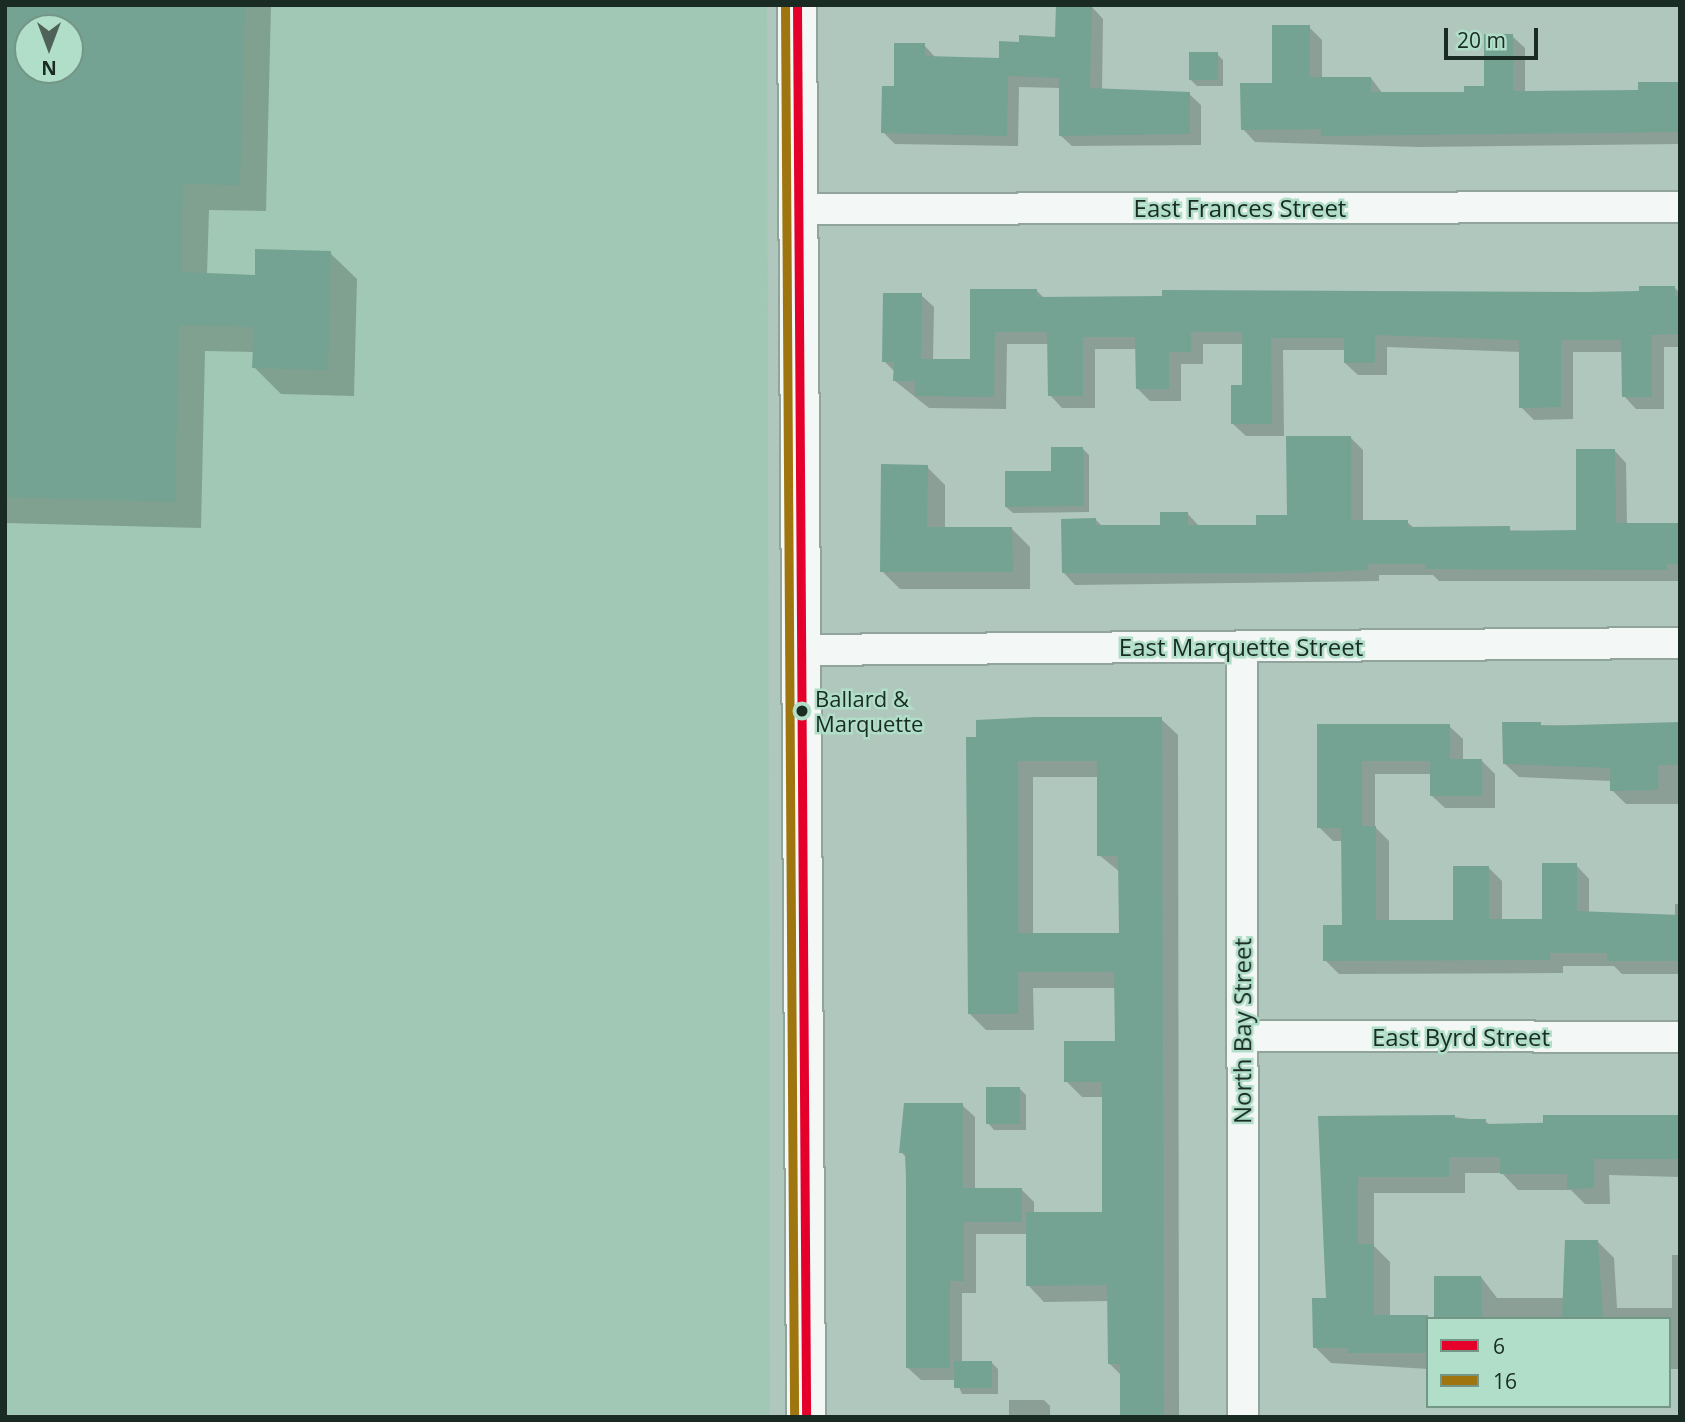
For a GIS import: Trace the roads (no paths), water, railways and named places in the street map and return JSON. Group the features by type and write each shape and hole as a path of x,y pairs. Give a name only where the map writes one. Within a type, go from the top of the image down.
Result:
{"main road":[{"path":"797,5 806,1417"}],"street":[{"name":"East Frances Street","path":"800,209 1680,207"},
{"name":"East Marquette Street","path":"801,650 1680,643"},
{"name":"North Bay Street","path":"1242,646 1242,1417"},
{"name":"East Byrd Street","path":"1242,1036 1680,1037"}],"place":[{"name":"Ballard & Marquette","path":"802,711"}]}
